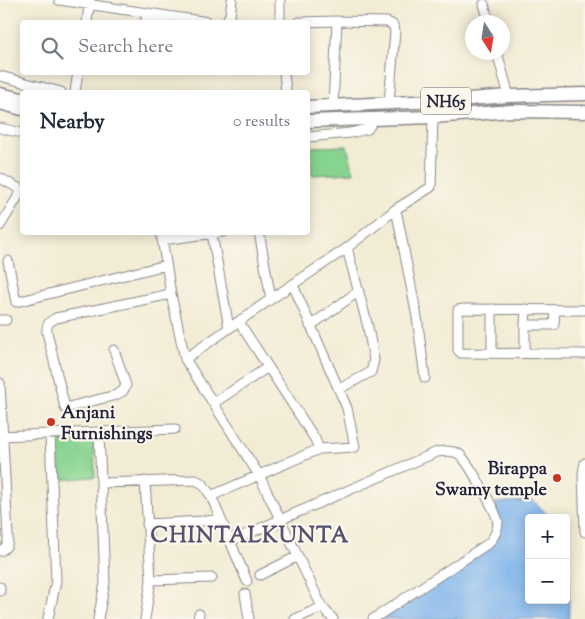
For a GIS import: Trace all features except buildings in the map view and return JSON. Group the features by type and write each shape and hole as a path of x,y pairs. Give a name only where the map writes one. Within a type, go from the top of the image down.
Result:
{"highway":[{"path":"0,94 20,99"},
{"name":"NH65","path":"310,107 509,96 585,94"},
{"path":"456,100 457,115"},
{"path":"0,103 20,108"},
{"name":"NH65","path":"310,121 511,111 585,112"}],"street":[{"path":"59,0 90,2 147,18 179,20"},
{"path":"227,20 230,15 232,0"},
{"path":"280,0 280,20"},
{"path":"87,20 90,2"},
{"path":"484,4 487,15"},
{"path":"333,106 336,21"},
{"path":"310,22 387,22 393,25 395,31 389,103"},
{"path":"499,60 509,96"},
{"path":"75,90 78,75"},
{"path":"284,75 286,90"},
{"path":"0,76 53,90"},
{"path":"185,359 347,248 396,209 431,187 433,116"},
{"path":"310,137 350,133 368,128 374,119"},
{"path":"0,128 20,133"},
{"path":"0,178 20,189"},
{"path":"0,226 20,193"},
{"path":"396,209 417,317 425,378"},
{"path":"186,235 161,236 185,359 259,475 322,607 333,619"},
{"path":"212,235 229,328"},
{"path":"260,235 271,299"},
{"path":"339,388 371,372 374,360 360,291 347,248"},
{"path":"8,261 16,302 166,265"},
{"path":"211,496 319,448 355,447 347,408 292,285"},
{"path":"310,326 360,291"},
{"path":"114,350 126,385 123,391 116,395 65,408 46,327 49,322 56,318 171,294"},
{"path":"585,310 463,308 458,310 458,350 461,352 585,354"},
{"path":"492,309 492,353"},
{"path":"525,353 526,309"},
{"path":"525,325 554,325 556,310"},
{"path":"238,322 319,448"},
{"path":"214,403 268,367"},
{"path":"0,383 2,481 8,545 0,551"},
{"path":"1,436 175,429"},
{"path":"98,619 105,583 99,432"},
{"path":"48,619 56,580 50,434"},
{"path":"238,538 437,452 449,451 460,455 472,469 498,520 498,530 489,542 373,619"},
{"path":"585,463 582,473 585,532"},
{"path":"102,483 196,480 204,484 248,581"},
{"path":"145,481 151,580 145,619"},
{"path":"147,524 221,520"},
{"path":"260,574 298,556"},
{"path":"151,580 212,578"},
{"path":"245,594 249,619"},
{"path":"295,619 322,607"}],"green space":[{"path":"347,146 354,173 312,175 311,147"},
{"path":"94,440 95,477 57,480 56,441"}],"water":[{"path":"533,500 547,514 525,514 525,604 569,604 569,619 382,619 421,595 491,546 496,503"}],"place":[{"name":"Anjani Furnishings","path":"51,422"},
{"name":"Birappa Swamy temple","path":"557,478"}],"district":[{"name":"CHINTALKUNTA","path":"250,534"}]}
